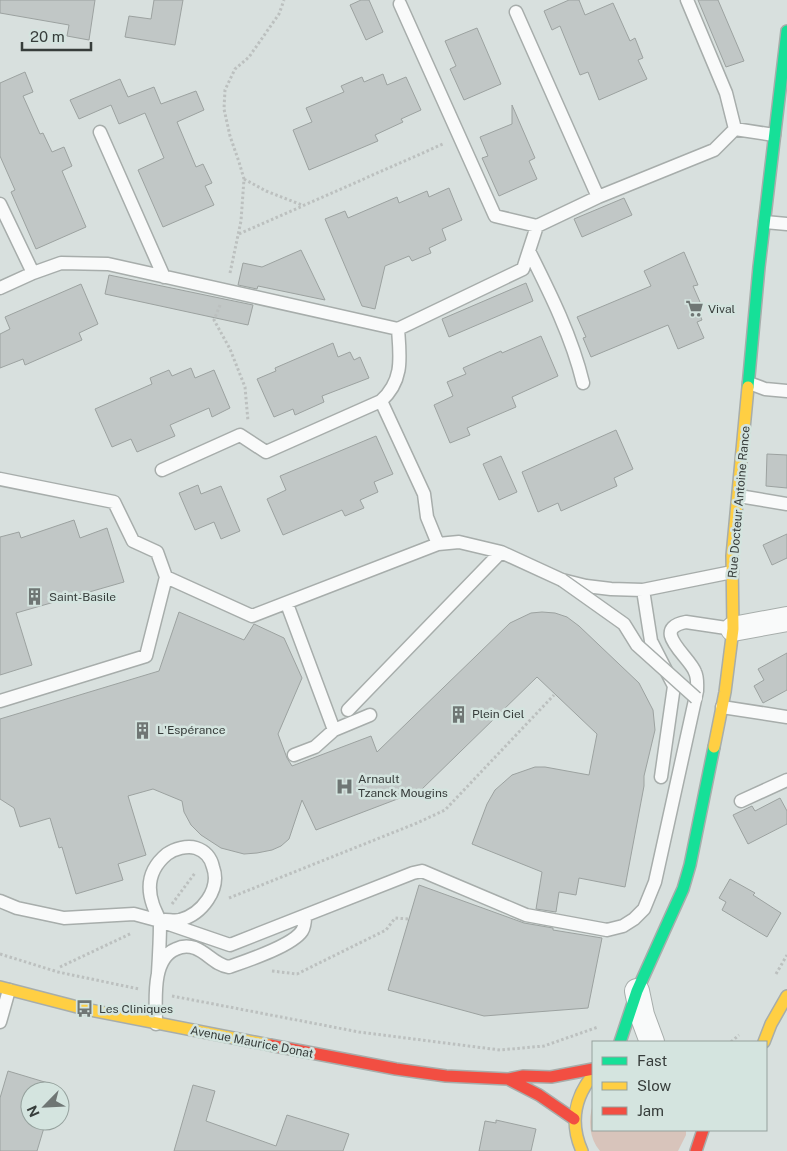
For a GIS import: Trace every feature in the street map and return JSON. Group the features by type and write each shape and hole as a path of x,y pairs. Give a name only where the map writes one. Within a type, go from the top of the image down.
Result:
{"street":[{"name":"Rue Docteur Antoine Rance","path":"620,1041 636,991 684,889 722,707 733,630 732,572 749,383 774,135 787,31"},
{"path":"733,630 787,619"},
{"name":"Avenue Maurice Donat","path":"5,988 85,1009 156,1024 396,1069 446,1076 508,1079 523,1076 551,1077 592,1069"},
{"path":"636,991 652,1041"},
{"path":"764,1041 771,1024 787,996"},
{"path":"753,1041 771,1024"},
{"path":"582,1151 577,1141 574,1119 577,1100 586,1082 592,1076"},
{"path":"508,1079 539,1095 574,1119"},
{"path":"696,1151 703,1131"}],"lane":[{"path":"687,0 726,93 734,129"},
{"path":"400,4 495,216 537,226 598,197 714,150 734,129"},
{"path":"516,12 598,197"},
{"path":"734,129 774,135"},
{"path":"100,132 164,277"},
{"path":"0,204 33,273"},
{"path":"765,222 787,224"},
{"path":"0,288 61,263 108,264 398,328 523,269 537,226"},
{"path":"529,251 547,287 576,357 583,383"},
{"path":"162,470 240,435 266,452 381,401 391,392 400,365 398,328"},
{"path":"749,383 765,389 787,391"},
{"path":"381,401 424,494 427,517 438,544"},
{"path":"0,479 114,502 133,542 157,552 166,577 146,656 0,701"},
{"path":"739,496 787,504"},
{"path":"166,577 252,616 438,544 459,542 501,552 562,580 610,589 643,590 732,572"},
{"path":"348,710 501,552"},
{"path":"562,580 624,624 637,645 696,698"},
{"path":"643,590 651,641 674,686 661,777"},
{"path":"287,604 334,730"},
{"path":"0,901 17,908 64,918 134,914 230,945 422,870 526,915 607,930 623,926 644,909 655,882 696,698 695,672 691,663 673,642 672,630 680,623 686,622 733,630"},
{"path":"722,707 787,717"},
{"path":"294,755 315,747 334,730 370,715"},
{"path":"741,801 787,780"},
{"path":"156,1024 160,921 150,896 150,877 160,860 171,852 183,847 192,846 200,849 208,856 213,867 215,877 214,888 198,911 180,920 160,921"},
{"path":"158,973 161,964 167,956 181,946 196,949 222,966 229,967 243,962 294,939 302,931 305,916"},
{"path":"0,1022 5,988"}],"path":[{"path":"249,441 245,387 230,349 214,320 227,291 241,220 244,179 230,136 224,109 226,90 235,69 249,57 279,14 284,0"},
{"path":"238,234 460,137"},
{"path":"244,179 266,191 302,205"},
{"path":"198,911 445,810 554,695"},
{"path":"243,962 254,968 298,974 386,930 395,918 409,919"},
{"path":"0,954 58,972 140,990"},
{"path":"169,996 359,1032 500,1050 544,1046 601,1026"}],"shaded area":[{"path":"592,1108 592,1131 686,1131 686,1135 678,1151 600,1151 596,1146 590,1129"}],"building":[{"path":"0,0 95,0 89,40 67,36 69,25 0,13"},
{"path":"154,0 183,0 175,45 125,37 129,16 151,19"},
{"path":"361,0 369,0 383,32 366,40 350,5"},
{"path":"569,0 579,0 585,15 613,3 630,41 635,38 643,58 638,60 647,79 599,100 588,72 580,75 560,26 552,30 544,11"},
{"path":"698,0 718,0 744,61 726,67"},
{"path":"477,28 501,84 464,100 450,69 456,66 445,41"},
{"path":"25,72 33,92 23,96 40,134 43,133 52,152 64,147 72,166 62,171 86,227 36,249 11,192 15,190 0,156 0,83"},
{"path":"383,74 387,85 406,77 421,110 401,119 403,122 375,135 378,141 309,170 293,130 312,122 306,108 344,92 341,86 362,77 364,82"},
{"path":"120,79 128,97 154,87 161,104 196,91 204,110 177,122 196,167 203,164 212,183 205,186 214,205 163,227 138,170 164,158 145,113 119,124 111,105 79,119 70,100"},
{"path":"512,105 535,158 529,161 537,179 499,196 482,158 488,156 480,137 512,124"},
{"path":"449,188 462,220 442,229 446,240 429,248 431,253 412,261 409,256 385,266 375,309 362,306 325,219 345,211 348,218 397,197 399,203 427,191 429,197"},
{"path":"624,198 632,215 582,237 574,219"},
{"path":"301,250 325,300 258,286 257,289 238,285 243,263 262,267"},
{"path":"684,252 698,285 693,286 700,302 695,304 702,320 697,322 704,338 678,349 668,325 591,357 583,338 586,337 577,317 651,286 644,271"},
{"path":"109,275 253,305 248,325 105,294"},
{"path":"526,283 533,301 449,337 442,319"},
{"path":"81,284 98,324 79,333 82,340 25,365 23,359 0,368 0,334 10,329 5,317"},
{"path":"541,336 558,376 512,397 516,407 467,428 470,435 450,443 434,405 453,396 447,382 466,374 463,368"},
{"path":"333,343 338,357 350,352 354,360 360,357 369,378 322,396 324,402 295,415 293,409 274,417 257,379 276,371 275,368"},
{"path":"191,368 195,378 214,370 230,408 212,417 209,408 170,425 175,436 137,452 131,439 112,447 95,409 152,384 150,378 169,370 172,376"},
{"path":"616,430 633,469 614,478 617,486 561,511 558,503 538,512 522,472"},
{"path":"376,436 393,474 374,482 378,492 360,500 364,508 345,516 342,510 283,535 267,499 286,490 280,476"},
{"path":"767,454 787,455 787,488 766,486"},
{"path":"501,456 517,492 499,500 483,464"},
{"path":"198,485 201,494 221,486 240,531 221,539 214,522 195,530 179,493"},
{"name":"Saint-Basile","path":"74,520 80,538 107,528 124,582 16,613 32,665 0,675 0,537 19,532 21,538"},
{"path":"787,534 787,558 772,565 763,545"},
{"path":"179,612 244,640 254,624 284,638 302,678 278,734 292,766 371,736 377,752 510,623 531,613 555,613 567,617 639,683 653,710 655,730 644,776 644,786 625,887 579,878 576,895 559,892 556,912 536,909 542,872 472,844 487,804 495,790 512,775 535,767 545,767 589,775 597,734 537,677 421,790 316,830 302,800 289,839 281,846 272,850 244,854 221,848 201,835 191,825 184,812 182,801 153,789 128,796 146,855 118,864 123,880 76,894 62,847 59,848 50,818 20,827 14,808 0,799 0,719 159,671"},
{"path":"787,653 787,690 763,703 754,686 764,680 758,669"},
{"path":"780,798 787,811 787,824 748,844 733,815 752,806 755,811"},
{"path":"730,879 755,893 753,895 781,913 767,937 722,910 726,902 719,898"},
{"path":"419,885 524,923 602,938 588,1008 484,1016 388,990"},
{"path":"8,1071 41,1081 20,1081 20,1131 43,1131 37,1151 0,1151 0,1098"},
{"path":"193,1085 215,1091 206,1121 276,1146 287,1115 349,1134 343,1151 174,1151"},
{"path":"496,1120 536,1129 531,1151 479,1151 485,1121 496,1123"}],"traffic: fast":[{"path":"748,387 759,267 787,31"},
{"path":"620,1041 637,991 683,889 690,865 714,747"}],"traffic: slow":[{"path":"714,747 725,692 733,629 732,556 748,387"},
{"path":"0,987 85,1009 270,1045"},
{"path":"764,1041 771,1024 787,996"},
{"path":"582,1151 576,1131 576,1112 582,1093 592,1076"}],"traffic: jam":[{"path":"270,1045 396,1069 446,1076 508,1079 523,1076 551,1077 592,1069"},
{"path":"508,1079 539,1095 574,1119"},
{"path":"696,1151 703,1131"}],"place":[{"name":"Vival","path":"694,309"},
{"name":"Saint-Basile","path":"35,597"},
{"name":"Plein Ciel","path":"458,714"},
{"name":"L'Espérance","path":"143,730"},
{"name":"Arnault Tzanck Mougins","path":"344,786"},
{"name":"Les Cliniques","path":"85,1009"}]}
